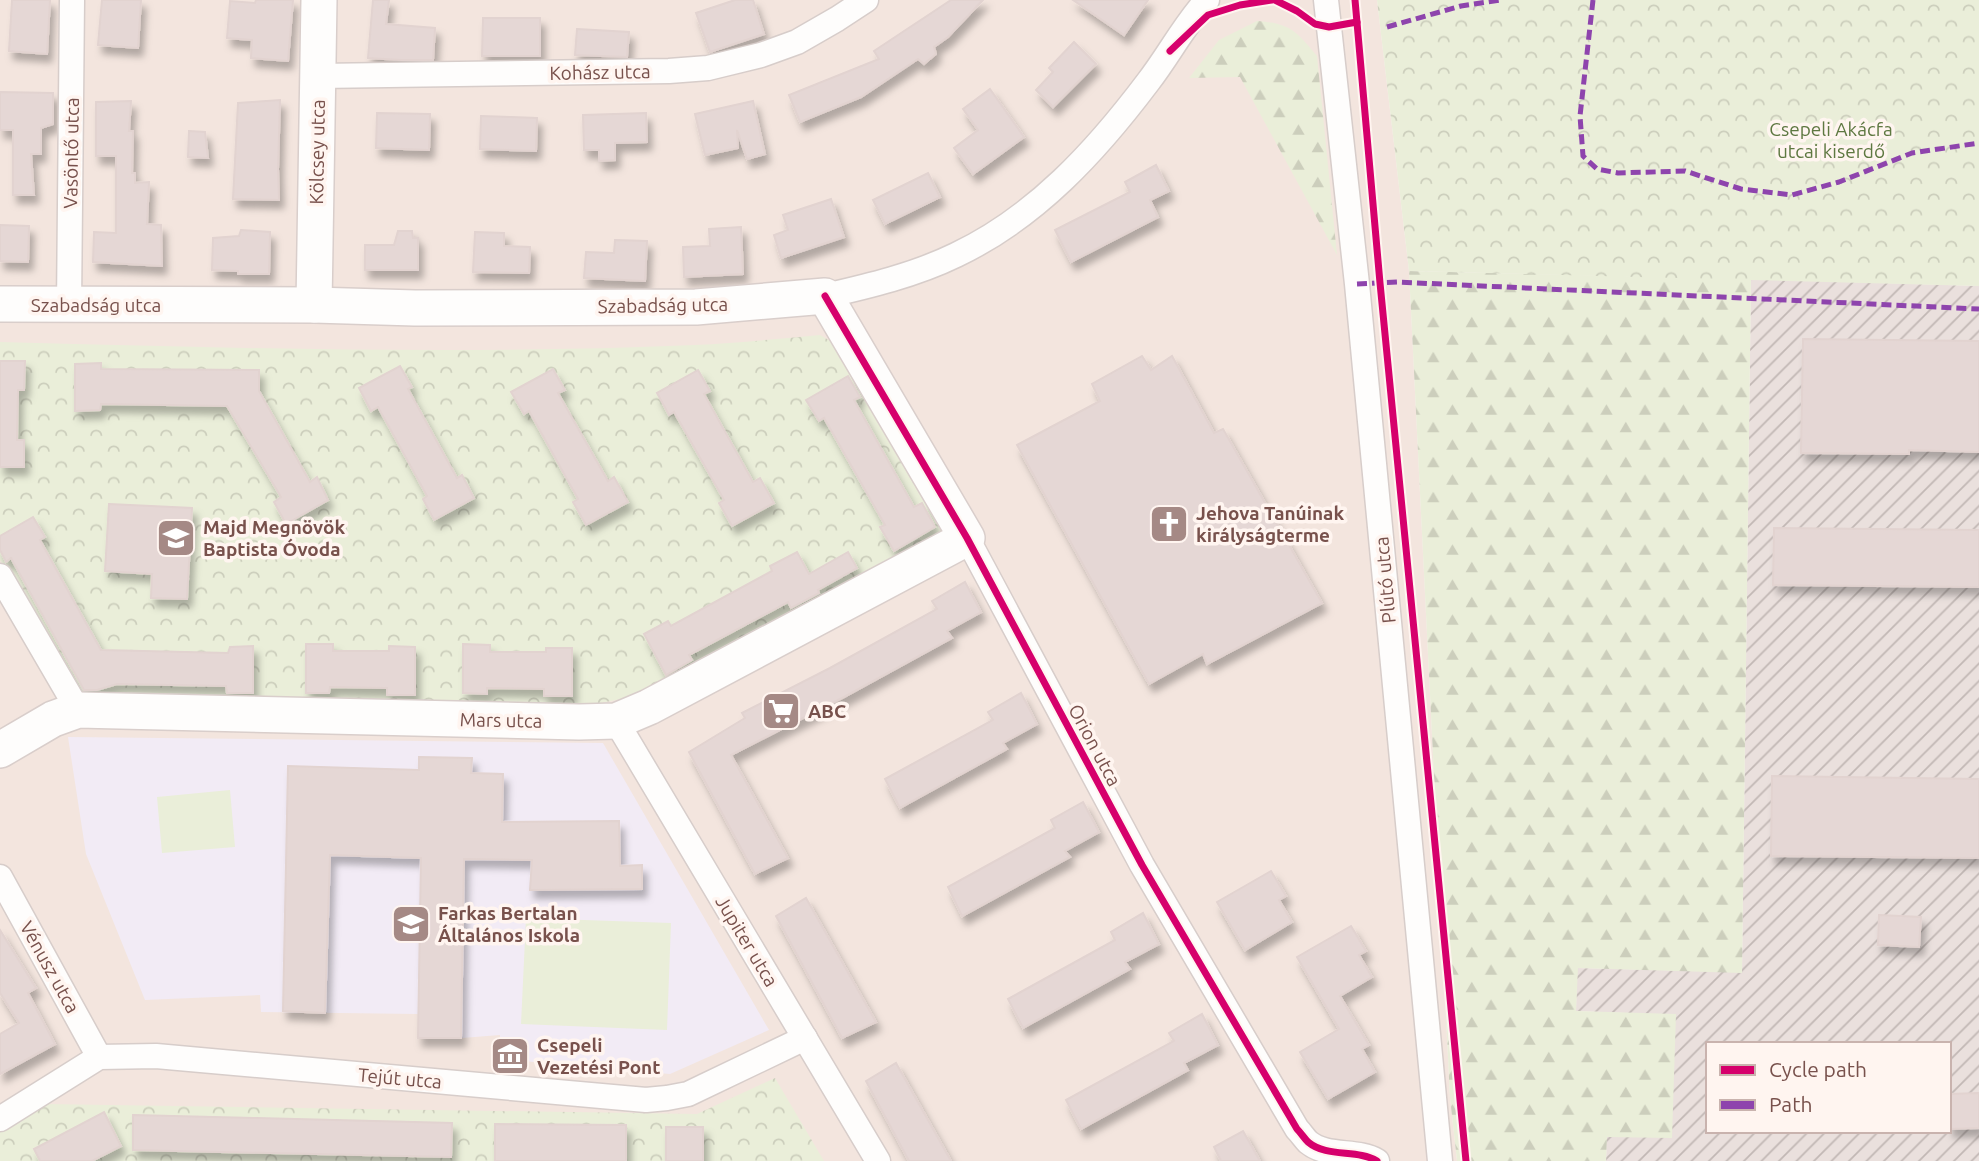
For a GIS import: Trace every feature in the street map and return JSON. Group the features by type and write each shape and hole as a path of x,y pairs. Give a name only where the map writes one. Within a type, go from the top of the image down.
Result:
{"street":[{"name":"Vasöntő utca","path":"69,306 72,0"},
{"name":"Kölcsey utca","path":"314,305 319,0"},
{"name":"Kohász utca","path":"318,76 669,71 708,68 761,55 797,42 866,0"},
{"name":"Szabadság utca","path":"0,304 415,308 696,307 825,296 876,285 957,255 1030,210 1057,187 1120,117 1149,81 1192,16 1208,0"},
{"name":"Plútó utca","path":"1326,0 1358,298 1440,1161"},
{"name":"Orion utca","path":"825,296 967,538 1142,865 1297,1129 1310,1143 1336,1153 1360,1154 1377,1161"},
{"name":"Mars utca","path":"0,750 53,719 78,710 616,721 649,707 967,538"},
{"path":"0,576 78,710"},
{"name":"Jupiter utca","path":"616,721 878,1161"},
{"name":"Vénusz utca","path":"0,877 100,1057"},
{"name":"Tejút utca","path":"100,1057 156,1056 646,1100 688,1094 805,1038"},
{"path":"0,1119 100,1057"}],"shaded area":[{"path":"0,0 1377,0 1409,271 1450,1098 1457,1161 0,1161"},
{"path":"1751,279 1979,286 1979,1161 1606,1161 1607,1136 1676,1015 1576,1011 1577,968 1742,972"},
{"name":"Farkas Bertalan Általános Iskola","path":"68,737 603,743 769,1030 670,1074 500,1059 500,1035 418,1038 418,1014 261,1012 260,995 145,1000 86,854"}],"green space":[{"name":"Csepeli Akácfa utcai kiserdő","path":"1377,0 1979,0 1979,286 1409,271"},
{"path":"1257,21 1292,30 1317,56 1337,255 1240,77 1189,78 1219,40"},
{"path":"1409,271 1751,279 1742,973 1578,968 1576,1011 1676,1014 1672,1138 1607,1137 1606,1161 1457,1161 1450,1098"},
{"path":"820,335 841,347 944,530 936,541 649,693 592,705 79,699 0,560 0,342 521,350 694,345"},
{"path":"230,790 235,847 162,853 157,797"},
{"path":"526,918 671,923 667,1030 521,1024"},
{"path":"775,1078 824,1161 0,1161 0,1131 45,1104 697,1114"}],"building":[{"path":"12,0 50,0 47,54 9,51"},
{"path":"102,0 141,0 138,48 98,45"},
{"path":"256,0 293,0 288,61 251,58 252,40 227,38 230,1 255,3"},
{"path":"373,0 389,0 386,24 435,28 433,60 368,58"},
{"path":"735,0 753,0 764,34 710,52 696,13"},
{"path":"951,0 983,0 948,37 934,47 936,54 924,64 918,59 861,97 800,122 789,95 879,59 874,51"},
{"path":"1073,0 1148,0 1124,35"},
{"path":"483,18 540,18 540,56 482,56"},
{"path":"577,29 629,32 627,57 575,55"},
{"path":"1074,42 1096,64 1053,107 1036,90 1053,72 1049,68"},
{"path":"990,89 1024,137 973,174 954,148 978,130 963,109"},
{"path":"0,92 53,93 53,124 41,128 41,154 31,154 34,195 13,195 13,130 0,130"},
{"path":"280,100 279,200 233,199 238,103"},
{"path":"131,101 129,131 133,131 132,173 135,173 135,183 149,182 147,224 161,225 162,266 93,262 94,232 116,233 116,156 96,156 96,102"},
{"path":"753,101 765,154 747,159 737,130 738,148 705,155 695,114"},
{"path":"377,113 430,114 429,150 376,148"},
{"path":"646,113 647,142 615,143 615,160 599,161 599,150 584,150 583,115"},
{"path":"481,116 537,118 536,151 480,149"},
{"path":"189,131 205,132 208,158 188,157"},
{"path":"1156,165 1169,191 1150,200 1158,217 1071,262 1055,230 1130,192 1125,182"},
{"path":"928,173 940,197 885,224 873,200"},
{"path":"831,199 844,237 781,258 774,235 788,230 783,215"},
{"path":"0,225 29,226 28,262 0,261"},
{"path":"741,227 743,274 684,277 683,247 710,246 709,229"},
{"path":"241,230 270,232 269,274 238,274 238,271 212,270 213,238 239,236"},
{"path":"398,231 412,231 413,238 418,238 418,270 365,270 365,245 394,245"},
{"path":"475,232 504,233 504,246 530,247 529,273 473,272"},
{"path":"615,240 647,241 645,281 584,278 586,252 614,253"},
{"path":"1803,339 1979,341 1979,452 1909,450 1909,454 1801,453"},
{"name":"Jehova Tanúinak királyságterme","path":"1142,356 1151,370 1172,356 1214,433 1223,429 1322,603 1207,664 1203,654 1149,684 1017,445 1100,401 1092,384"},
{"path":"0,361 25,361 24,390 18,390 17,440 24,440 24,467 0,467"},
{"path":"101,363 101,369 259,370 259,391 310,482 317,477 328,500 286,524 274,502 281,497 227,406 101,404 100,410 75,411 75,364"},
{"path":"400,366 412,387 408,389 457,478 462,475 474,498 434,520 423,499 427,496 378,407 371,411 359,388"},
{"path":"553,369 565,390 558,393 608,481 614,477 628,502 586,525 573,502 578,499 529,411 524,414 511,392"},
{"path":"698,370 710,391 704,394 753,482 760,478 774,503 732,526 719,503 724,500 674,412 669,415 657,393"},
{"path":"848,376 860,397 854,400 914,507 922,503 935,527 894,551 880,527 885,525 824,418 819,421 806,400"},
{"path":"109,504 192,508 187,599 151,598 152,574 105,571"},
{"path":"33,517 45,537 40,540 101,650 228,653 230,647 253,646 253,693 227,693 226,686 117,684 97,690 84,690 11,558 6,562 0,550 0,536"},
{"path":"1774,528 1979,530 1979,587 1773,585"},
{"path":"797,552 809,574 848,552 857,568 791,608 788,602 689,655 692,660 666,675 644,634 668,621 671,626 772,571 770,566"},
{"path":"965,582 981,612 947,631 952,638 731,755 788,858 755,874 689,752 745,718 742,713 937,609 932,601"},
{"path":"306,644 333,644 333,651 389,651 389,646 415,647 415,695 387,695 387,688 330,687 329,693 306,693"},
{"path":"463,644 490,645 490,652 546,652 546,648 572,648 572,696 544,696 544,689 487,688 487,694 463,693"},
{"path":"1021,693 1037,724 1003,743 1007,749 900,808 885,779 993,720 988,712"},
{"path":"419,757 472,758 471,773 503,774 502,822 619,821 620,866 642,865 642,889 530,890 532,860 464,859 461,1038 418,1038 421,858 330,855 325,1013 283,1011 288,766 419,770"},
{"path":"1772,776 1979,779 1979,858 1771,856"},
{"path":"1083,802 1099,832 1065,851 1070,857 962,916 948,887 1055,828 1051,820"},
{"path":"1271,871 1286,896 1279,900 1292,922 1245,950 1217,902"},
{"path":"806,898 876,1022 842,1038 776,916"},
{"path":"1143,913 1159,944 1125,962 1130,969 1023,1028 1008,999 1115,940 1111,932"},
{"path":"1879,915 1921,917 1919,947 1878,945"},
{"path":"1351,926 1366,951 1359,955 1372,977 1340,996 1369,1045 1362,1049 1375,1072 1328,1099 1300,1052 1339,1029 1297,957"},
{"path":"0,930 36,988 28,993 55,1044 0,1074 0,1034 19,1023 0,993"},
{"path":"1202,1014 1218,1045 1184,1063 1188,1070 1081,1129 1066,1100 1174,1041 1169,1033"},
{"path":"896,1063 951,1161 909,1161 866,1081"},
{"path":"1979,1093 1979,1128 1951,1129 1951,1094"},
{"path":"104,1112 121,1146 92,1161 40,1161 34,1149"},
{"path":"133,1115 452,1123 451,1157 133,1150"},
{"path":"495,1124 626,1125 626,1161 495,1161"},
{"path":"666,1127 703,1127 703,1161 666,1161"},
{"path":"1243,1131 1260,1161 1221,1161 1214,1147"}],"marked path":[{"path":"1387,27 1461,6 1501,0"},
{"path":"1593,0 1580,116 1583,156 1597,169 1618,173 1685,171 1741,189 1792,195 1839,182 1912,153 1979,143"},
{"path":"1357,284 1397,282 1979,309"}],"cycle path":[{"path":"1170,51 1208,15 1240,5 1272,0"},
{"path":"1275,0 1315,24 1329,27 1357,22"},
{"path":"1355,0 1466,1161"},
{"path":"825,296 967,538 1142,865 1297,1129 1316,1147 1369,1157 1377,1161"}],"place":[{"name":"Jehova Tanúinak királyságterme","path":"1169,524"},
{"name":"Majd Megnövök Baptista Óvoda","path":"176,538"},
{"name":"ABC","path":"781,711"},
{"name":"Farkas Bertalan Általános Iskola","path":"411,924"},
{"name":"Csepeli Vezetési Pont","path":"510,1056"}]}
